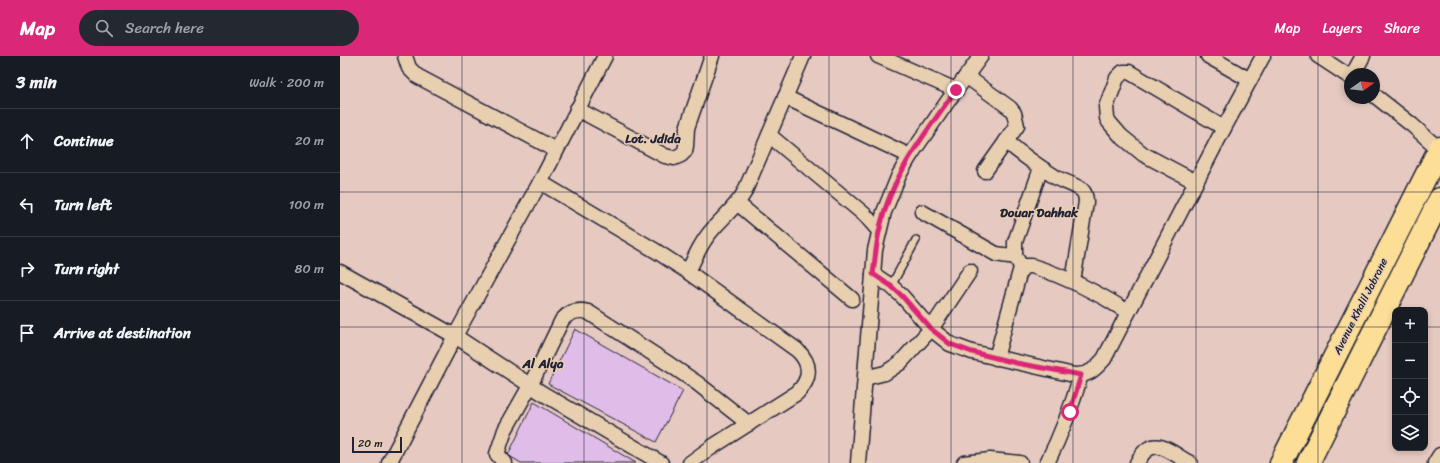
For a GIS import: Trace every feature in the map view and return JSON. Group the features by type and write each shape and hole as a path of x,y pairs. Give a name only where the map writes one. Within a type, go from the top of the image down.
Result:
{"main road":[{"name":"Avenue Khalil Jabrane","path":"1281,463 1440,149"},
{"path":"1308,463 1440,199"}],"street":[{"path":"405,56 409,68 417,76 556,150"},
{"path":"389,463 540,182 605,56"},
{"path":"577,109 665,156 674,158 678,157 684,151 686,146 687,128 712,56"},
{"path":"688,272 694,257 711,230 737,203 744,193 803,56"},
{"path":"878,56 956,90"},
{"path":"858,463 875,250 879,231 891,193 910,156 981,56"},
{"path":"1208,56 1250,80"},
{"path":"873,274 891,286 902,296 930,328 950,344 972,352 996,358 1081,375 1094,371 1104,359 1263,56"},
{"path":"1318,56 1344,73"},
{"path":"1356,68 1363,56"},
{"path":"1196,182 1143,154 1126,141 1109,122 1106,107 1117,78 1122,72 1129,72 1224,128"},
{"path":"966,76 1010,108 1014,113 1017,126 985,171"},
{"path":"785,97 910,156"},
{"path":"1380,101 1440,149"},
{"path":"769,135 865,215 879,231"},
{"path":"1006,141 1041,168 1062,181 1081,189 1086,197 1073,280"},
{"path":"996,358 1019,262 1014,249 1016,236 1041,168"},
{"path":"540,182 656,251 688,272 797,350 805,360 808,374 806,381 797,394 690,463"},
{"path":"737,203 852,299"},
{"path":"922,212 996,254 1009,256 1019,262 1073,280 1109,299 1128,312"},
{"path":"865,378 885,373 900,364 930,328 970,270"},
{"path":"340,272 456,336 531,384 661,463"},
{"path":"505,463 497,454 502,438 531,384 562,320 571,313 582,311 594,315 669,364 702,387 749,424"},
{"path":"1047,463 1058,442 1070,412 1081,375"},
{"path":"1137,463 1143,451 1149,447 1160,446 1190,463"},
{"path":"1435,463 1440,455"},
{"path":"964,463 990,460 1020,463"}],"lane":[{"path":"891,286 916,240"}],"building":[{"path":"575,329 683,391 656,442 548,384"},
{"path":"534,402 636,463 521,463 508,455"}],"district":[{"name":"Lot. Jdida","path":"653,138"},
{"name":"Douar Dahhak","path":"1039,212"},
{"name":"Al Alya","path":"543,363"}],"route":[{"path":"956,90 910,156 899,175 884,212 879,231 875,250 873,274 891,286 902,296 930,328 950,344 972,352 1016,363 1074,375 1081,375 1070,412"}]}
